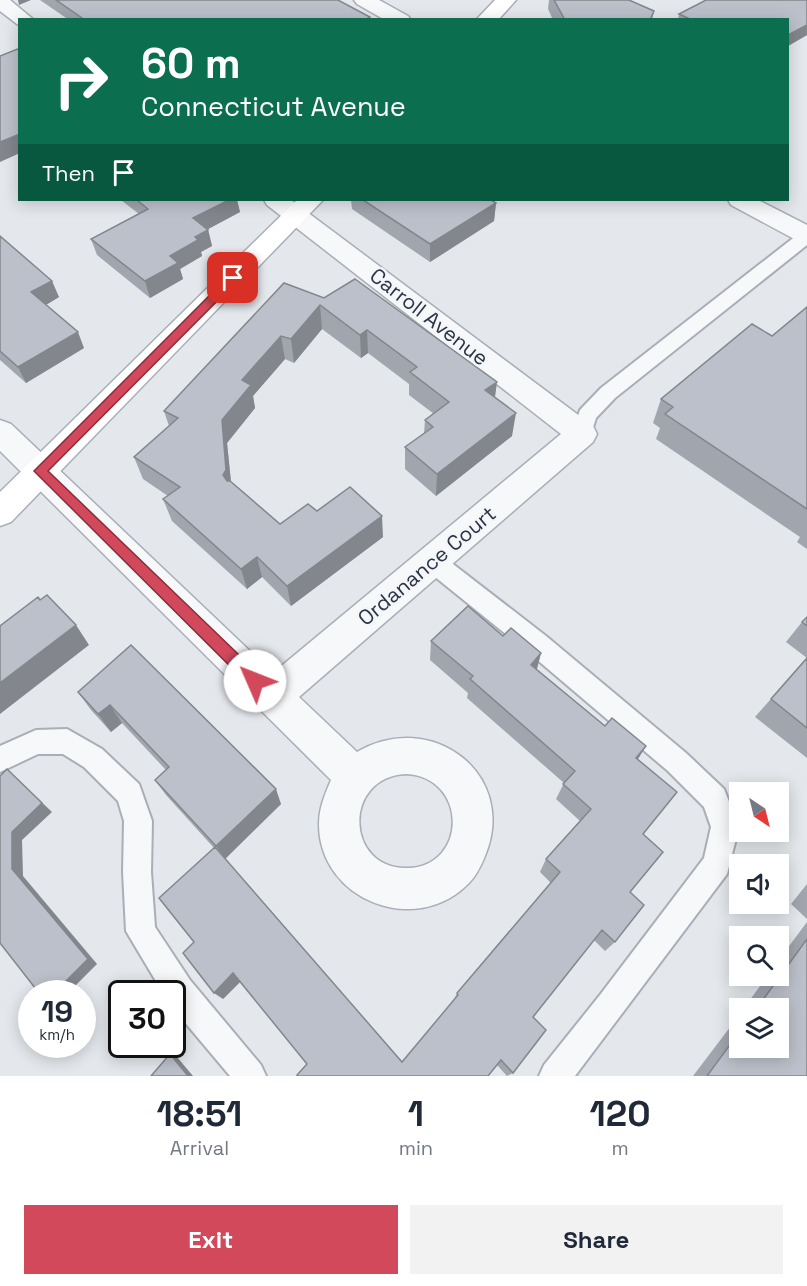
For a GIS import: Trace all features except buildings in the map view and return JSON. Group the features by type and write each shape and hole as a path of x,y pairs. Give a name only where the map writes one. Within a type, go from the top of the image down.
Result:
{"main road":[{"path":"488,18 506,0"},
{"path":"0,513 295,204"}],"street":[{"path":"364,0 397,18"},
{"path":"0,2 21,18"},
{"path":"742,201 807,236"},
{"name":"Carroll Avenue","path":"295,204 582,434"},
{"path":"0,432 355,777"},
{"name":"Ordanance Court","path":"272,697 582,434"}],"lane":[{"path":"582,434 587,415 608,393 807,236"},
{"path":"432,561 537,644 677,762 714,798 725,827 717,864 611,1006 555,1076"},
{"path":"0,759 36,742 67,741 93,758 129,793 138,821 137,872 141,931 179,991 250,1076"}],"route":[{"path":"233,278 40,471 255,681"}]}
